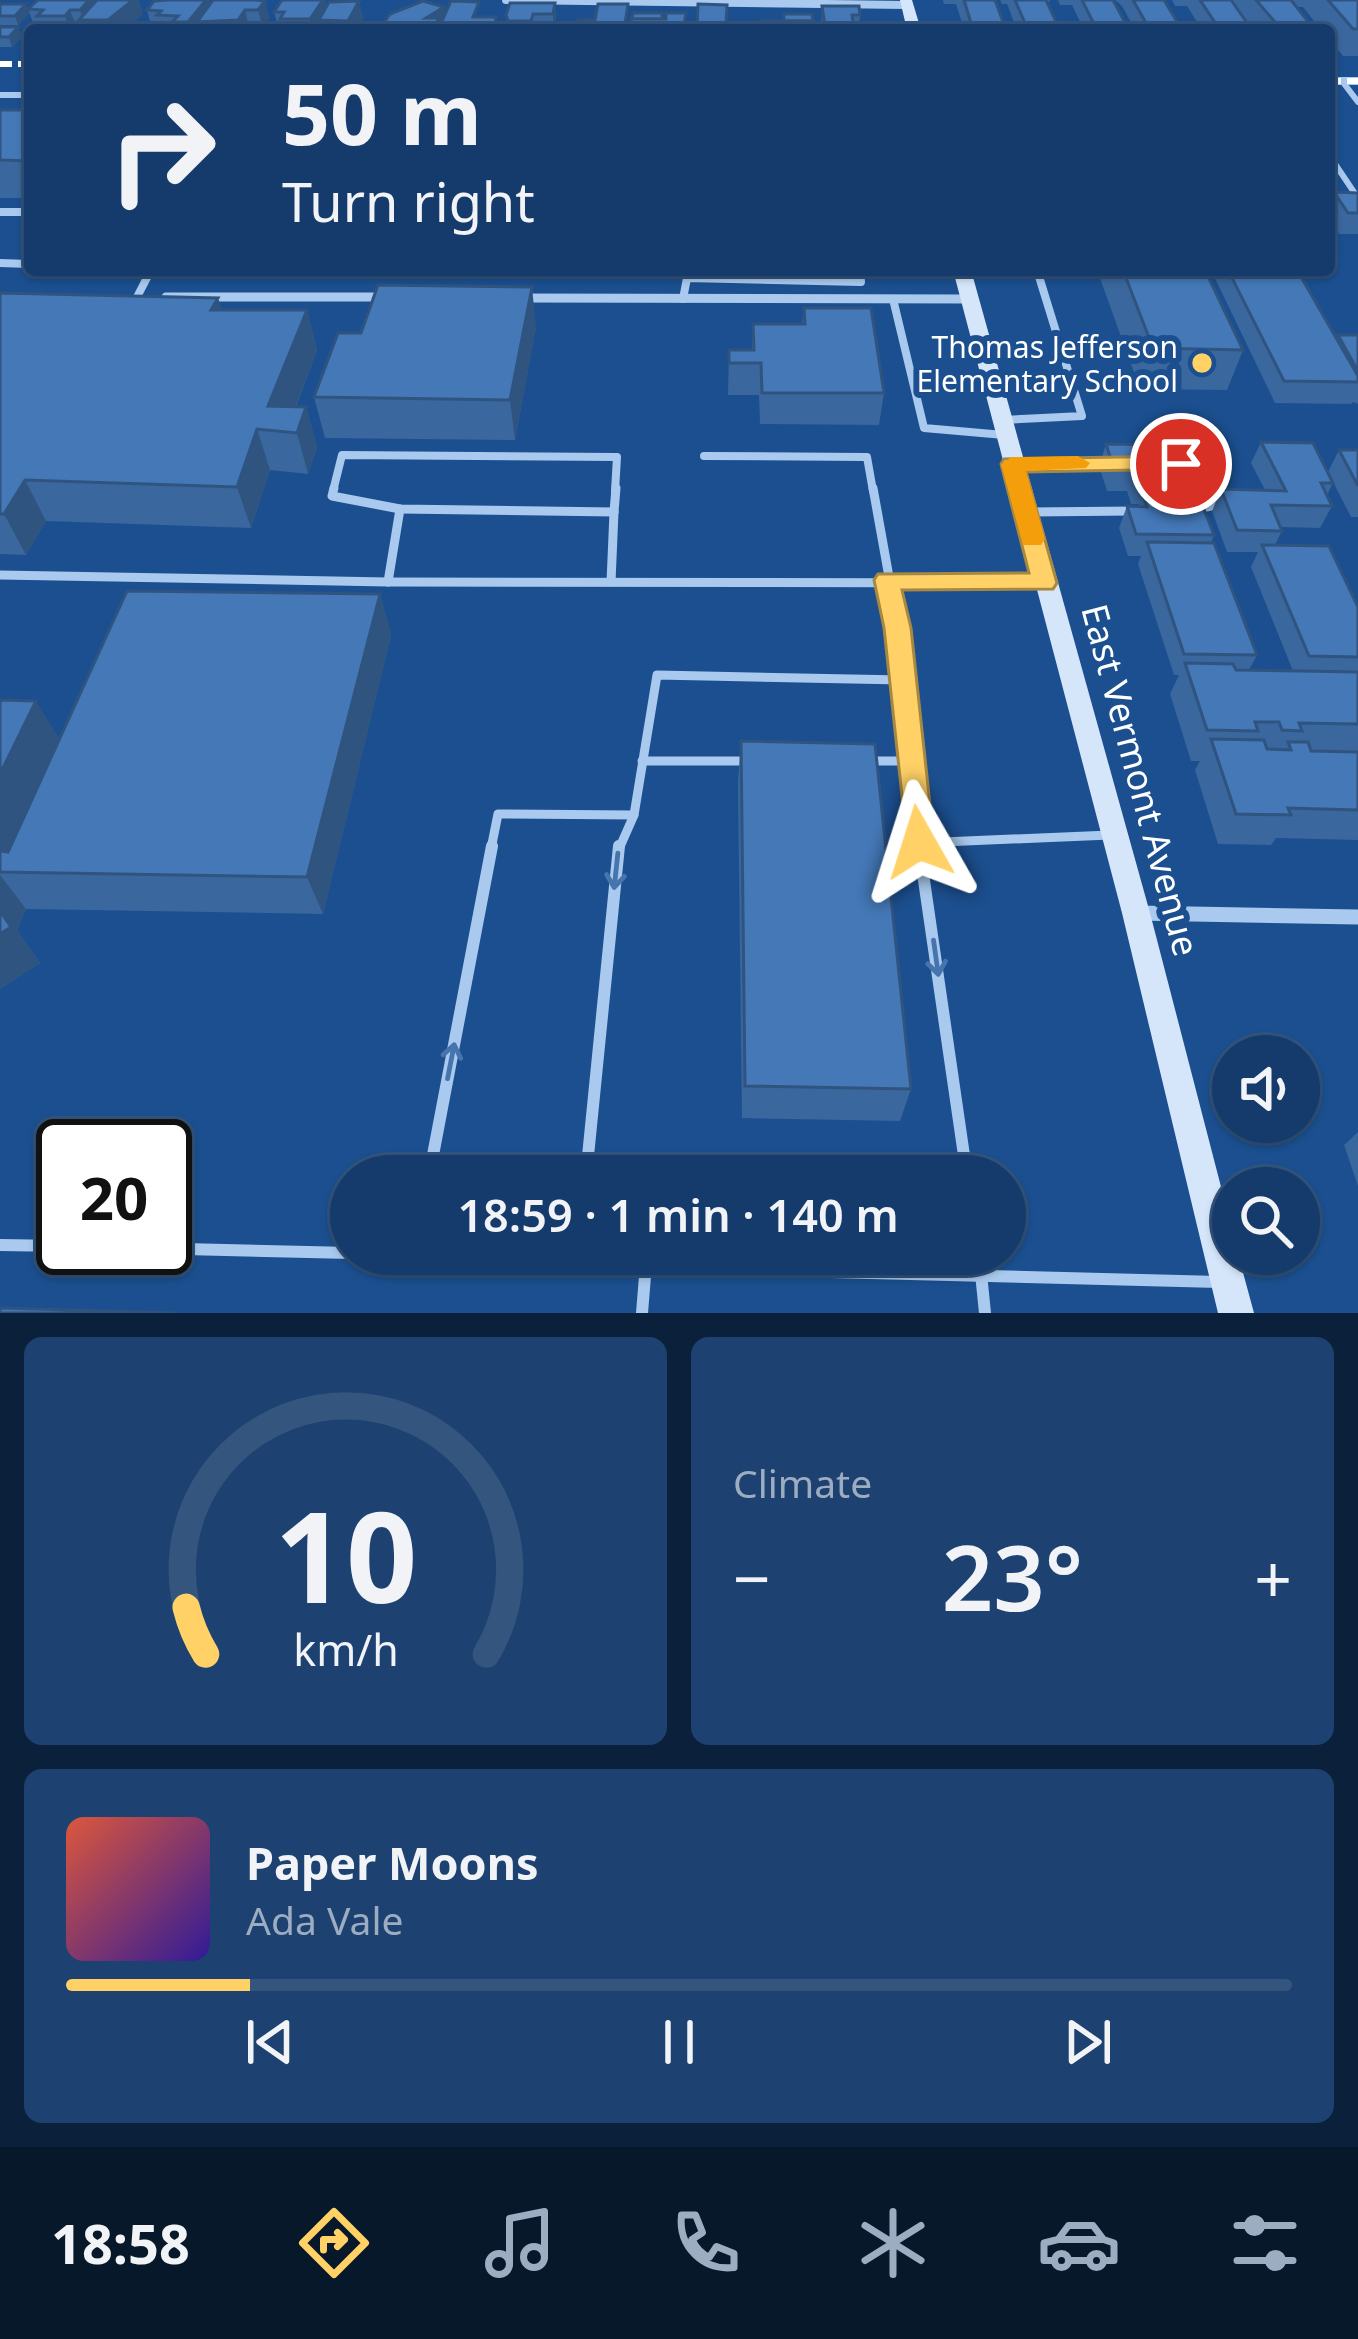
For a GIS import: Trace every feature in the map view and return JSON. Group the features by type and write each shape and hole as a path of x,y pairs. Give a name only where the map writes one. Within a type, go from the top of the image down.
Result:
{"street":[{"path":"506,0 906,3"},
{"path":"1335,81 1358,81"},
{"name":"East Vermont Avenue","path":"963,276 1136,913 1232,1298"},
{"path":"114,298 398,298"},
{"path":"517,298 969,299"},
{"path":"1136,913 1358,917"}],"lane":[{"path":"1342,81 1358,102"},
{"path":"1335,164 1358,198"},
{"path":"137,296 149,276"},
{"path":"683,298 687,276"},
{"path":"730,276 861,282 860,276"},
{"path":"892,299 924,428 1003,427 1082,416 1039,276"},
{"path":"611,582 615,512 617,457 343,454 332,496 400,509 615,512"},
{"path":"704,456 867,457 903,680 919,842 965,1155"},
{"path":"1012,464 1128,463"},
{"path":"1173,463 1205,471 1216,496 1206,508 1182,511"},
{"path":"388,582 400,509"},
{"path":"1025,512 1148,511"},
{"path":"0,575 388,582 1044,583"},
{"path":"588,1155 619,847 634,815 657,675 903,680"},
{"path":"642,761 759,761"},
{"path":"846,761 911,761"},
{"path":"433,1155 498,814 634,815"},
{"path":"919,842 1115,835"},
{"path":"0,1245 36,1246"},
{"path":"192,1249 330,1252"},
{"path":"643,1313 645,1275"},
{"path":"985,1313 982,1275 1232,1298"}],"building":[{"path":"38,0 89,0 65,16 37,16 43,10 28,9"},
{"path":"97,0 133,0 108,20 79,20"},
{"path":"206,0 188,22 172,22 178,16 147,10 154,1"},
{"path":"213,0 265,1 258,10 245,10 238,20 197,22"},
{"path":"282,0 323,0 310,19 280,19 284,12 274,12"},
{"path":"964,0 995,0 1004,24 959,23 971,23"},
{"path":"1015,0 1046,0 1057,24 1025,24"},
{"path":"1082,0 1113,0 1126,24 1094,24"},
{"path":"1133,0 1164,0 1178,24 1147,24"},
{"path":"1200,0 1231,0 1248,24 1216,24"},
{"path":"1256,0 1291,0 1310,24 1277,24"},
{"path":"1328,0 1358,0 1358,29 1353,29"},
{"path":"359,1 348,21 319,20 329,2"},
{"path":"423,1 444,7 426,18 439,18 436,24 383,24 390,14"},
{"path":"451,1 479,2 473,17 496,17 495,24 441,24"},
{"path":"510,3 555,3 553,14 508,21"},
{"path":"0,4 26,4 15,16 0,16"},
{"path":"598,4 628,4 625,24 577,24 578,20 595,20"},
{"path":"698,4 727,5 726,24 697,24"},
{"path":"822,6 859,6 860,15 852,15 854,24 825,24"},
{"path":"633,13 662,13 662,19 632,19"},
{"path":"666,13 686,13 684,24 631,24 631,19 666,19"},
{"path":"784,14 812,14 813,21 784,21"},
{"path":"762,21 814,24 762,24"},
{"path":"0,27 18,27 9,37 0,37"},
{"path":"0,110 24,110 24,161 0,160"},
{"path":"1335,192 1358,193 1358,213 1348,213"},
{"path":"1125,276 1208,276 1243,350 1153,348"},
{"path":"1231,276 1300,276 1358,376 1358,382 1284,381"},
{"path":"378,285 532,287 510,400 314,397 338,333 361,333"},
{"path":"0,293 218,298 211,310 307,310 268,406 306,407 297,433 257,429 237,487 25,480 0,514"},
{"path":"804,308 871,308 884,393 762,393 761,363 729,363 729,350 754,350 753,324 805,324"},
{"path":"1338,335 1358,335 1358,371"},
{"path":"1261,442 1313,443 1333,483 1321,483 1332,506 1271,505 1282,531 1237,530 1221,489 1286,491"},
{"path":"1106,444 1179,445 1194,483 1139,482 1135,469 1114,469"},
{"path":"1339,450 1358,450 1358,486"},
{"path":"1143,494 1198,494 1214,535 1136,534 1127,506 1147,507"},
{"path":"1147,542 1214,543 1257,655 1184,654"},
{"path":"1262,545 1329,546 1358,607 1358,657 1309,656"},
{"path":"127,591 380,594 307,877 0,872 0,851 8,852"},
{"path":"1185,663 1233,664 1236,670 1358,672 1358,724 1299,723 1302,731 1282,730 1279,722 1255,722 1258,731 1207,730"},
{"path":"0,700 36,701 0,774"},
{"path":"1211,739 1264,740 1267,749 1291,750 1288,742 1308,742 1311,751 1358,752 1358,810 1288,808 1291,815 1236,814"},
{"path":"741,741 875,744 911,1089 745,1086"},
{"path":"0,911 11,927 0,934"},
{"path":"0,1308 175,1313 0,1313"}],"railway":[{"path":"0,64 24,64"},
{"path":"1335,81 1358,81"}],"slow traffic":[{"path":"1032,539 1012,464 1078,463"}],"place":[{"name":"Thomas Jefferson Elementary School","path":"1202,363"}],"route":[{"path":"919,842 898,628 887,580 1044,583 1012,464 1181,464"}]}
